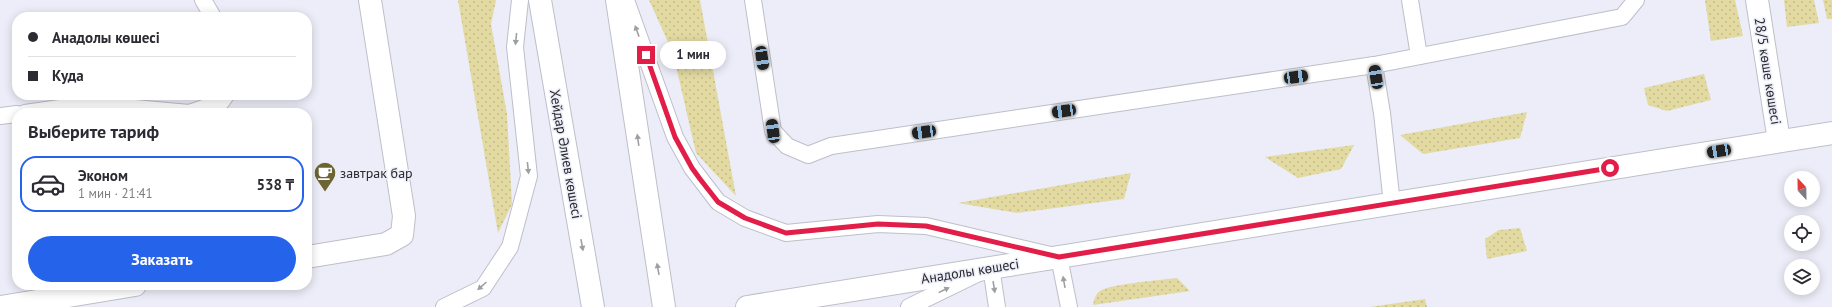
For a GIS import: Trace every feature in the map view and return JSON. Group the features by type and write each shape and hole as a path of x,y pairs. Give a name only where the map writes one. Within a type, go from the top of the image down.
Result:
{"street":[{"path":"312,256 386,244 402,235 404,216 370,0"},
{"name":"Хейдар Әлиев көшесі","path":"540,0 593,307"},
{"path":"618,0 664,307"},
{"name":"28/5 көше көшесі","path":"1757,0 1779,141"},
{"name":"Анадолы көшесі","path":"747,307 1832,133"},
{"path":"1,307 105,290"}],"lane":[{"path":"203,0 210,12"},
{"path":"444,307 483,288 510,248 529,176 515,47 520,0"},
{"path":"626,0 675,137 692,168 718,202 745,218 786,233 878,224 926,226 1059,257 1069,307"},
{"path":"753,0 773,131 787,146 808,155 831,146 1374,65 1622,17 1636,0"},
{"path":"1410,0 1418,56"},
{"path":"1374,65 1382,113 1392,204"},
{"path":"204,108 221,102 222,100"},
{"path":"59,108 109,101 135,108"},
{"path":"0,116 12,115"},
{"path":"909,307 991,267 997,307"}],"shaded area":[{"path":"458,0 496,0 491,24 507,114 512,204 498,233"},
{"path":"649,0 700,0 736,196 696,153 673,53"},
{"path":"1705,0 1735,0 1743,36 1711,41"},
{"path":"1784,0 1814,0 1819,23 1787,27"},
{"path":"1823,0 1832,0 1832,19 1827,19"},
{"path":"1704,74 1711,100 1667,111 1648,105 1644,88"},
{"path":"1527,112 1520,138 1423,154 1400,135"},
{"path":"1354,145 1341,169 1298,178 1265,157"},
{"path":"1131,173 1124,199 1017,213 958,203"},
{"path":"1520,228 1527,251 1487,259 1485,239 1499,230"},
{"path":"1177,278 1190,291 1093,305 1097,294 1100,291 1114,286"},
{"path":"1425,299 1427,307 1370,307"}],"place":[{"name":"завтрак бар","path":"325,192"}],"route":[{"path":"646,55 675,137 692,168 718,202 745,218 786,233 878,224 926,226 1059,257 1610,168"}]}
